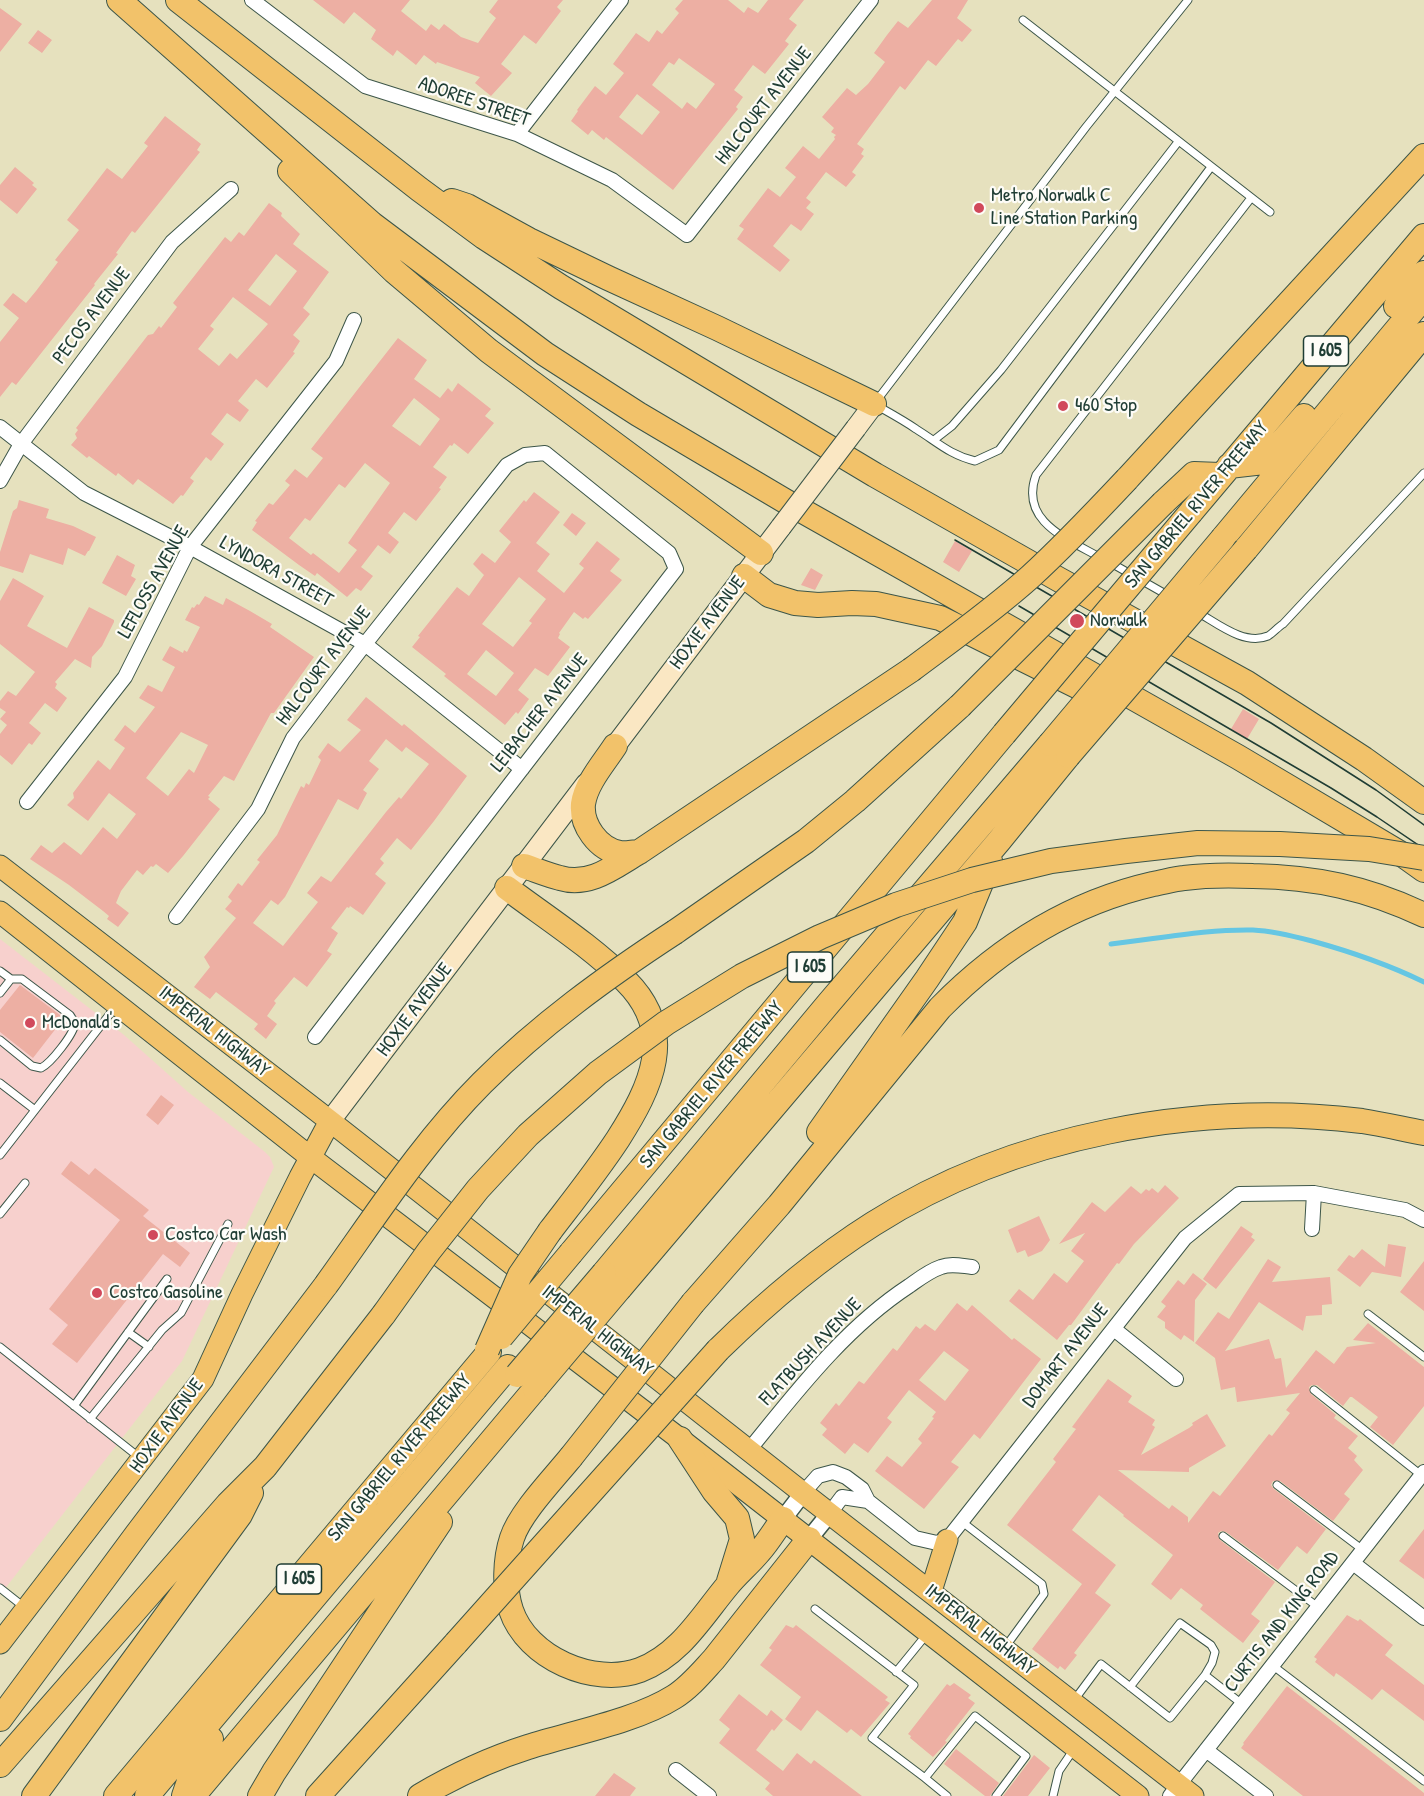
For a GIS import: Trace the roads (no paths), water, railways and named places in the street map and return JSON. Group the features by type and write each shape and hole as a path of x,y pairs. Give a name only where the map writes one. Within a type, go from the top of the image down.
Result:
{"highway":[{"path":"119,0 372,224 545,354 638,414 785,501 1414,857 1424,870"},
{"path":"178,0 419,189 493,242 674,356 936,510 1247,683 1364,759 1424,802"},
{"path":"233,102 279,161 339,221 394,271 489,351 761,553"},
{"path":"524,866 561,879 580,881 600,875 639,852 911,670 977,621 1030,577 1078,531 1424,156"},
{"path":"419,189 467,206 549,250 717,328 874,405"},
{"name":"SAN GABRIEL RIVER FREEWAY","path":"193,1796 505,1424 503,1366 571,1253 1424,236"},
{"path":"0,1719 136,1534 326,1286 444,1125 481,1084 521,1046 605,978 806,841 855,801 960,706 1194,474 1225,471 1264,462 1424,273"},
{"path":"147,1796 503,1366 605,1276 828,1004 1059,750 1223,538 1424,297"},
{"name":"SAN GABRIEL RIVER FREEWAY","path":"116,1796 503,1366 605,1276 999,841 1059,750 1246,549 1424,334"},
{"path":"744,576 770,595 795,603 876,604 940,618 1414,857"},
{"path":"615,746 589,787 584,803 584,817 595,838 606,847 620,853 639,852"},
{"path":"783,1518 761,1551 728,1584 678,1646 639,1670 616,1674 594,1674 554,1660 537,1647 522,1630 511,1611 507,1590 508,1562 512,1537 522,1517 693,1303 771,1199 927,979 965,922 999,841"},
{"path":"0,1765 228,1504 265,1467 478,1189 528,1135 598,1073 666,1023 741,976 820,937 896,905 972,880 1052,861 1198,843 1369,849 1414,857"},
{"path":"693,1303 779,1205 947,1001 988,963 1029,935 1065,915 1101,899 1139,888 1182,878 1228,875 1318,880 1362,890 1424,915"},
{"path":"184,1796 198,1755 503,1366 520,1275 550,1231 606,1158 636,1110 649,1084 656,1043 651,1019 642,1001 628,982 507,888"},
{"path":"318,1796 718,1350 750,1318 805,1271 873,1224 929,1192 999,1162 1055,1144 1121,1129 1180,1120 1297,1116 1362,1122 1424,1133"},
{"path":"605,1276 620,1232 616,1200"},
{"path":"260,1796 505,1424"},
{"path":"680,1439 714,1491 737,1518 742,1539 728,1584"},
{"path":"34,1796 240,1515 265,1467"},
{"path":"420,1796 480,1764 654,1707 675,1696 698,1677 714,1659 809,1539"}],"main road":[{"name":"HOXIE AVENUE","path":"0,1643 203,1379 242,1294 330,1121 874,405"},
{"name":"IMPERIAL HIGHWAY","path":"0,866 1073,1702 1181,1792"},
{"name":"IMPERIAL HIGHWAY","path":"0,912 310,1157 783,1518 1138,1796"},
{"path":"931,1591 946,1540"}],"street":[{"name":"ADOREE STREET","path":"252,0 365,86 517,134 612,180 687,236"},
{"path":"517,134 621,0"},
{"name":"HALCOURT AVENUE","path":"687,236 871,0"},
{"name":"PECOS AVENUE","path":"0,481 21,444 172,242 231,189"},
{"name":"LEFLOSS AVENUE","path":"27,802 124,677 190,547 336,361 354,320"},
{"name":"LYNDORA STREET","path":"0,427 84,492 190,547 365,644 522,769"},
{"name":"LEIBACHER AVENUE","path":"315,1037 676,569 669,553 545,453 525,455"},
{"name":"HALCOURT AVENUE","path":"176,917 258,809 293,738 507,465 525,455"},
{"path":"1312,1229 1314,1193"},
{"name":"DOMART AVENUE","path":"946,1540 1185,1238 1239,1194 1314,1193 1405,1210 1424,1220"},
{"name":"FLATBUSH AVENUE","path":"749,1450 831,1353 886,1301 942,1266 972,1267"},
{"path":"1114,1329 1176,1379"},
{"path":"783,1518 818,1476 833,1472 846,1477 862,1489 868,1501 915,1538 937,1543 946,1540"},
{"name":"CURTIS AND KING ROAD","path":"1181,1792 1206,1750 1423,1473"},
{"path":"809,1539 842,1497 868,1501"},
{"path":"1353,1563 1424,1618"},
{"path":"1206,1750 1266,1796"},
{"path":"676,1770 709,1796"}],"lane":[{"path":"1188,0 1086,127 874,405 934,440 952,454 975,461 999,450 1211,167"},
{"path":"1023,20 1270,212"},
{"path":"934,440 952,426 1000,370 1178,142"},
{"path":"1178,601 1060,534 1045,523 1036,511 1032,500 1032,487 1036,475 1251,198"},
{"path":"1188,607 1238,635 1253,639 1268,636 1291,615 1424,473"},
{"path":"0,971 11,979 22,979 73,1019 75,1027 48,1064 41,1068 32,1065 0,1040"},
{"path":"0,993 11,979"},
{"path":"0,1155 117,1004"},
{"path":"0,1083 35,1110"},
{"path":"0,1214 24,1183"},
{"path":"90,1419 162,1330 181,1313 228,1224"},
{"path":"74,1406 167,1279"},
{"path":"1368,1314 1424,1357"},
{"path":"128,1332 148,1347"},
{"path":"0,1347 142,1460"},
{"path":"1314,1390 1423,1473"},
{"path":"1277,1485 1363,1550"},
{"path":"962,1521 1042,1584 1044,1594 1004,1648"},
{"path":"1223,1536 1318,1607"},
{"path":"0,1588 27,1609"},
{"path":"815,1608 914,1685 872,1738 947,1796"},
{"path":"1073,1702 1101,1664 1130,1687 1170,1718 1205,1675 1215,1652 1211,1645 1180,1623 1130,1687"},
{"path":"896,1672 929,1631"},
{"path":"1272,1665 1424,1780"},
{"path":"1205,1675 1242,1704"},
{"path":"925,1778 975,1716 1026,1756 996,1796"},
{"path":"1053,1796 1059,1770 1075,1747"}],"waterway":[{"path":"1111,944 1217,931 1268,931 1355,954 1424,982"}],"tram line":[{"path":"955,540 1271,723 1376,790 1424,825"},
{"path":"1019,606 1331,788 1424,849"}],"place":[{"name":"Metro Norwalk C Line Station Parking","path":"979,208"},
{"name":"460 Stop","path":"1063,406"},
{"name":"Norwalk","path":"1077,621"},
{"name":"McDonald's","path":"30,1023"},
{"name":"Costco Car Wash","path":"153,1235"},
{"name":"Costco Gasoline","path":"97,1293"}]}
